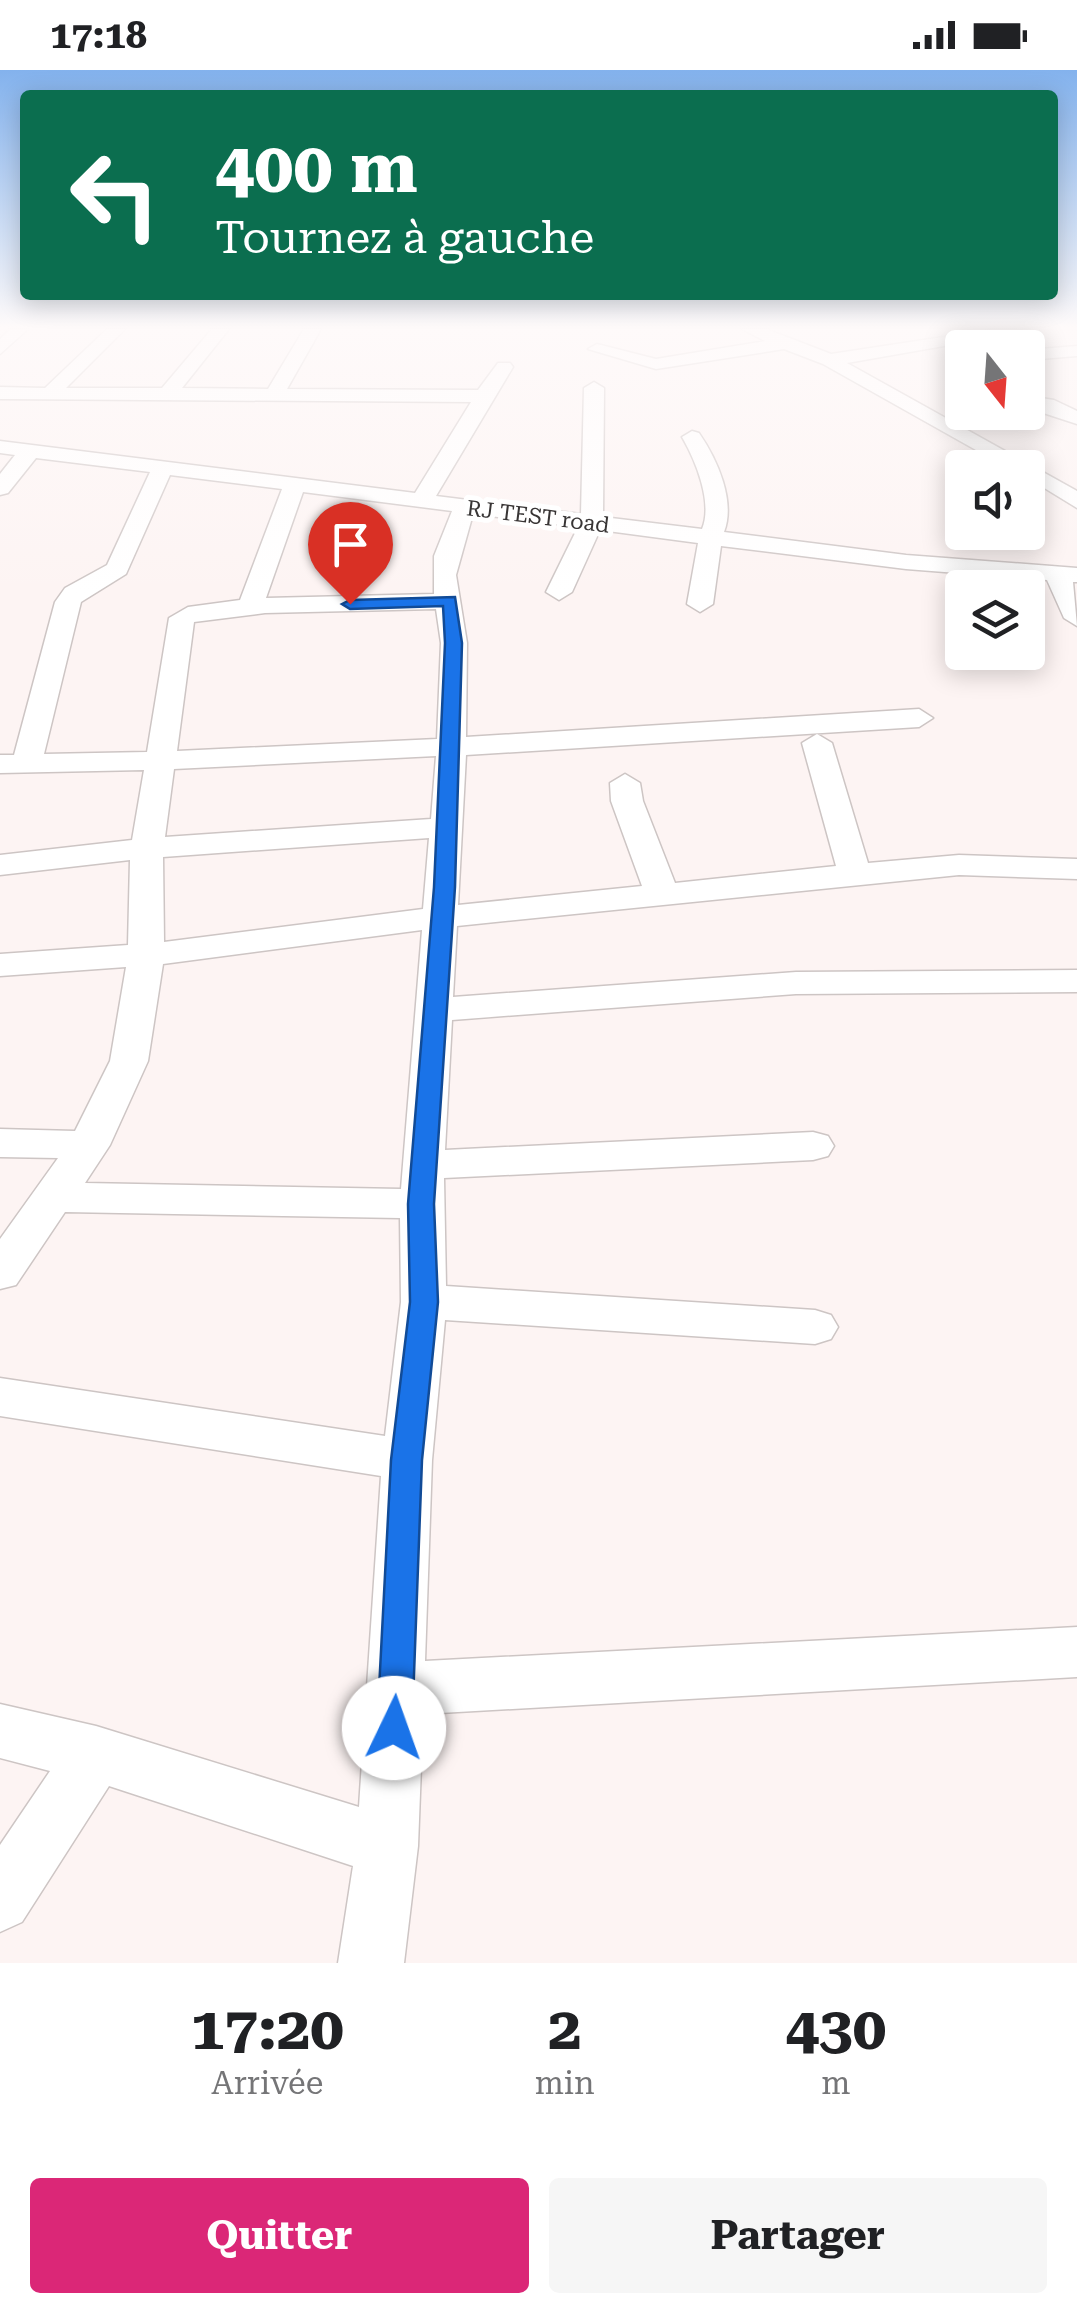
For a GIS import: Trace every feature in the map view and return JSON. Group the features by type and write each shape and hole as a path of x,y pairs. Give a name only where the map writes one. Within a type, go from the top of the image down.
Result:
{"street":[{"path":"371,1963 386,1846 407,1460 424,1302 424,1184 452,750 444,503 476,417"},
{"path":"559,592 592,523 594,417"},
{"path":"934,417 993,450"},
{"path":"692,437 704,456 719,516 710,538 700,604"},
{"name":"RJ TEST road","path":"0,448 906,562 1067,575"},
{"path":"0,488 30,451"},
{"path":"164,468 117,569 103,581 74,593 68,602 14,764 452,750 594,735 918,718"},
{"path":"1045,480 1077,501"},
{"path":"250,608 295,484"},
{"path":"1067,575 1077,618"},
{"path":"0,1273 89,1145 129,1062 146,955 147,848 182,618 191,612 250,608 450,601"},
{"path":"817,744 855,874"},
{"path":"624,782 627,801 662,894"},
{"path":"0,864 147,848 448,827"},
{"path":"0,964 146,955 443,916 855,874 959,865 1077,869"},
{"path":"434,1010 796,983 1077,981"},
{"path":"0,1143 89,1145"},
{"path":"52,1197 424,1184 814,1146"},
{"path":"424,1302 815,1326"},
{"path":"0,1397 407,1460"},
{"path":"397,1689 1077,1652"},
{"path":"0,1731 96,1754 386,1846"},
{"path":"0,1900 96,1754"}],"route":[{"path":"350,604 450,601 454,643 443,916 421,1204 424,1302 407,1460 394,1728"}]}
